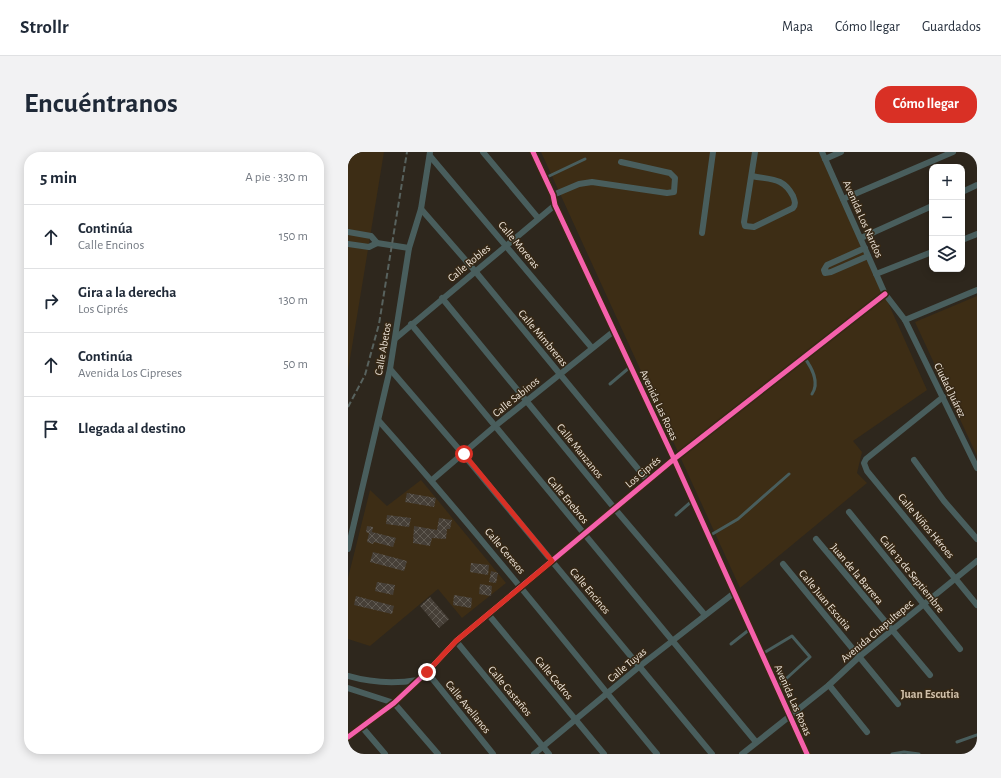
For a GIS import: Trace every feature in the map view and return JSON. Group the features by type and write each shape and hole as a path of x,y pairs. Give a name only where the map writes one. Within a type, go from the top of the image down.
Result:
{"street":[{"path":"483,152 538,218"},
{"name":"Avenida Las Rosas","path":"533,152 553,195 555,205 674,459 807,754"},
{"path":"702,233 713,152"},
{"path":"752,176 778,181 786,185 795,200 793,208 754,228 747,228 744,222 756,152"},
{"name":"Avenida Los Nardos","path":"822,152 885,294 905,320"},
{"path":"825,159 841,152"},
{"path":"843,199 953,152"},
{"name":"Calle Abetos","path":"348,549 390,369 409,248 421,209 430,154"},
{"name":"Calle Moreras","path":"430,154 592,348"},
{"path":"553,195 579,184 592,182 667,193 674,192 675,178 670,173 621,162"},
{"path":"965,191 977,185"},
{"name":"Calle Robles","path":"396,338 555,205"},
{"path":"861,238 929,207"},
{"name":"Calle Mimbreras","path":"421,209 475,271 648,481"},
{"path":"348,232 371,236 377,243"},
{"path":"965,239 977,234"},
{"path":"348,244 369,247 377,243 409,248"},
{"path":"865,248 827,265 824,270 825,273 831,272 868,256"},
{"path":"876,274 929,253"},
{"path":"905,320 977,290"},
{"name":"Los Ciprés","path":"348,738 394,703 427,672 456,641 674,459 885,294"},
{"name":"Calle Manzanos","path":"442,298 614,509 705,615"},
{"name":"Ciudad Juárez","path":"905,320 977,468"},
{"name":"Calle Enebros","path":"411,324 494,427 756,742"},
{"name":"Calle Sabinos","path":"432,480 494,427 614,331"},
{"name":"Calle Encinos","path":"390,369 464,454 712,754"},
{"name":"Calle Niños Héroes","path":"943,397 866,459 864,463 867,471 977,605"},
{"name":"Calle Ceresos","path":"379,420 432,480 657,754"},
{"path":"914,460 944,501 977,539"},
{"name":"Calle 13 de Septiembre","path":"849,512 960,649"},
{"name":"Juan de la Barrera","path":"816,539 930,676"},
{"name":"Avenida Chapultepec","path":"742,754 789,715 829,686 859,657 977,561"},
{"name":"Calle Juan Escutia","path":"783,564 898,704"},
{"name":"Calle Tuyas","path":"534,754 672,640 734,593"},
{"name":"Calle Cedros","path":"488,614 604,754"},
{"name":"Calle Castaños","path":"456,641 549,754"},
{"name":"Calle Avellanos","path":"427,672 493,754"},
{"path":"348,676 382,683 398,684 418,680"},
{"path":"829,686 867,732"},
{"path":"348,688 394,703 438,754"},
{"path":"362,727 385,754"}],"lane":[{"path":"545,178 585,159"},
{"path":"804,357 814,374 816,385 812,394"},
{"path":"610,384 630,366"},
{"path":"708,536 738,519 789,474"},
{"path":"676,515 692,501"},
{"path":"731,644 750,629"},
{"path":"762,654 787,637 792,636 810,657 777,687"},
{"path":"957,742 977,735"},
{"path":"892,754 911,752 920,754"}],"shaded area":[{"path":"348,152 384,152 348,371"},
{"path":"541,152 821,152 927,390 853,441 862,452 857,473 867,483 740,588"},
{"path":"977,296 977,456 915,322"},
{"path":"421,480 506,583 462,618 438,589 370,646 348,639 348,578 370,490 387,506"}],"building":[{"path":"407,493 436,498 434,507 405,502"},
{"path":"387,515 411,518 409,527 386,524"},
{"path":"439,518 452,520 450,529 447,529 446,539 432,538 430,546 413,543 414,526 437,530"},
{"path":"367,526 373,527 372,532 396,538 393,547 374,542 373,544 367,542 369,533 366,532"},
{"path":"373,552 407,561 404,571 370,562"},
{"path":"471,563 489,565 488,575 470,572"},
{"path":"491,571 498,573 496,583 489,582"},
{"path":"377,582 395,585 393,595 375,591"},
{"path":"480,584 492,586 491,596 479,594"},
{"path":"454,595 472,598 471,608 453,605"},
{"path":"356,596 394,606 392,614 354,605"},
{"path":"430,597 449,619 439,628 420,606"}],"railway":[{"path":"348,407 365,375 379,324 407,152"}],"cycle path":[{"path":"533,152 553,195 555,205 674,459 807,754"},
{"path":"348,737 394,703 427,672 456,641 674,459 885,294"}],"district":[{"name":"Juan Escutia","path":"930,694"}],"route":[{"path":"427,672 456,641 552,561 464,454"}]}
